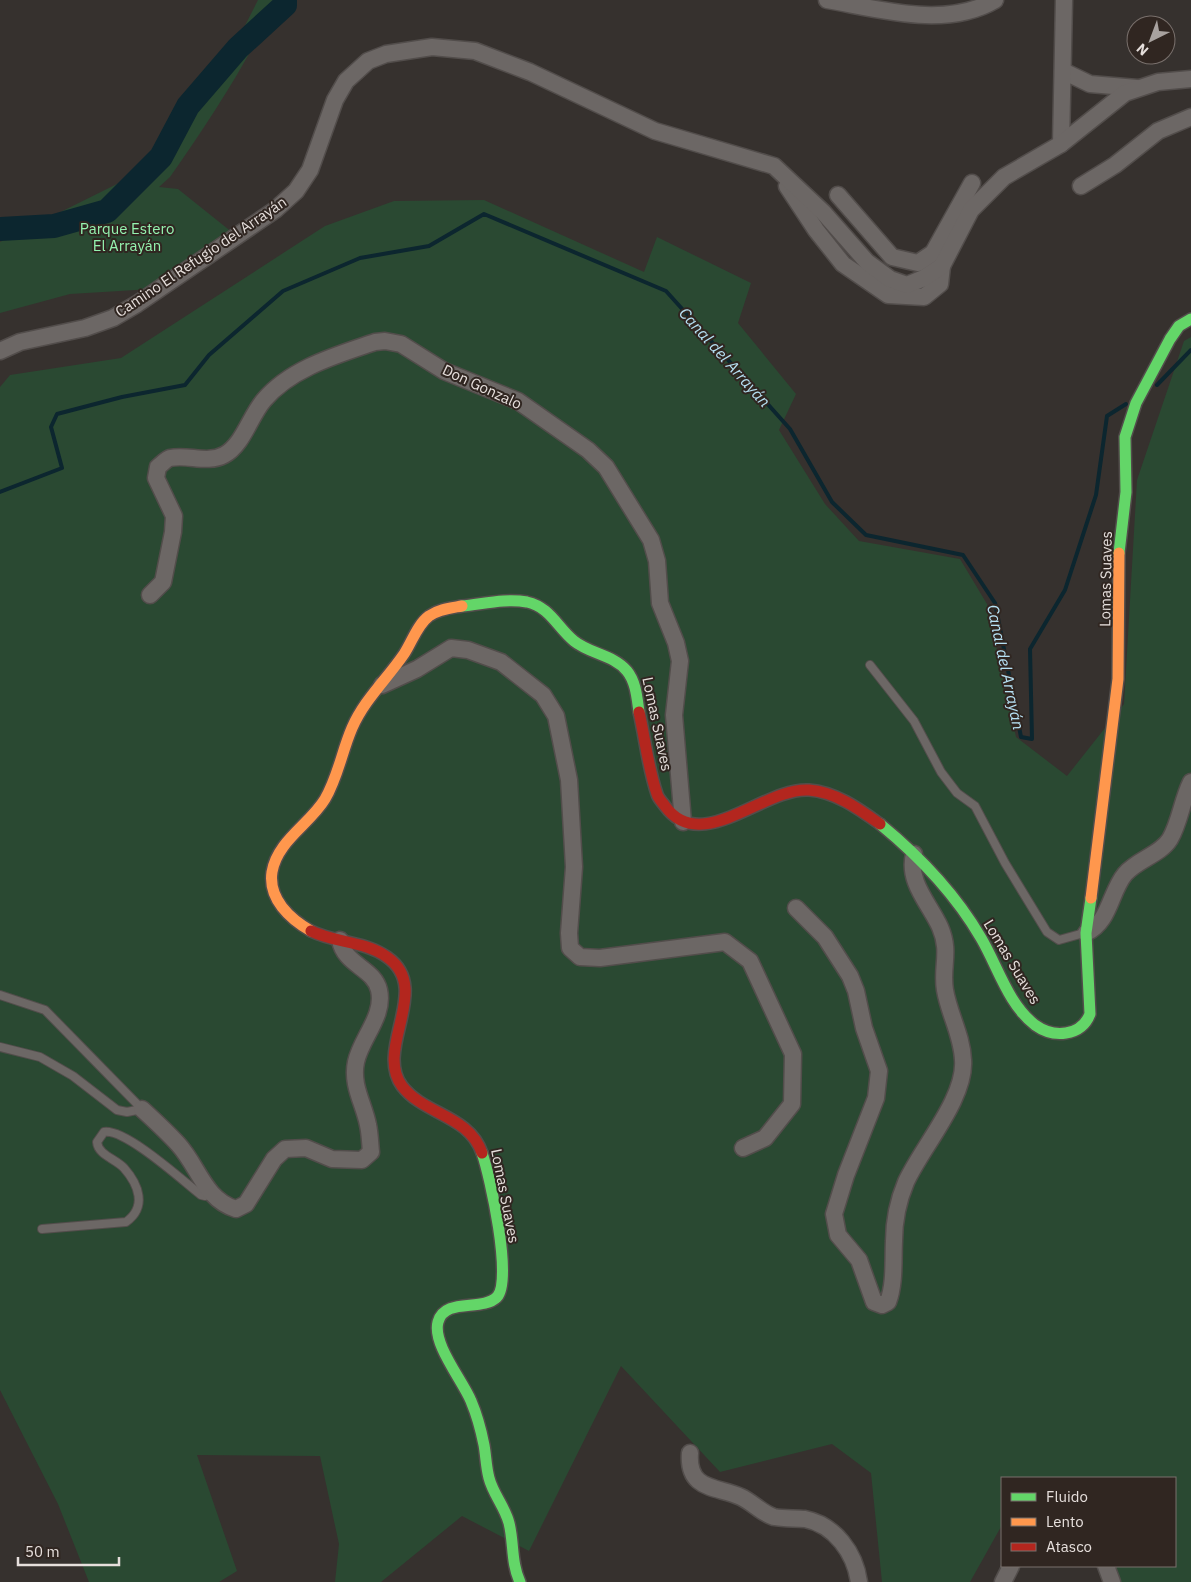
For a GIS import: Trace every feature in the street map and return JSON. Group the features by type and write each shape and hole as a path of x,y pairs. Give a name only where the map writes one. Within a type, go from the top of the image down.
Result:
{"street":[{"path":"827,0 896,11 936,14 966,12 995,0"},
{"path":"1061,144 1064,0"},
{"name":"Camino El Refugio del Arrayán","path":"0,351 20,342 86,328 119,315 274,210 296,190 310,170 335,100 346,82 368,62 386,54 432,47 475,51 530,72 655,131 774,166 823,212 867,262 890,279 907,285 924,278 942,266 965,208 1004,177 1061,144 1115,100 1137,88 1164,81 1191,79"},
{"path":"1063,71 1090,84 1137,88"},
{"path":"1081,186 1115,165 1158,132 1191,116"},
{"path":"838,195 892,257 918,263 933,253 965,208 972,183"},
{"name":"Lomas Suaves","path":"520,1582 515,1567 509,1522 489,1477 484,1442 477,1419 464,1385 437,1334 439,1318 446,1311 456,1307 488,1303 497,1296 503,1285 504,1270 482,1149 470,1131 408,1092 397,1076 395,1059 404,1001 402,976 395,963 378,952 311,931 283,909 272,886 274,868 286,845 323,804 356,720 406,652 421,624 436,612 507,601 526,602 540,607 552,616 574,642 621,663 630,674 657,795 664,810 674,819 697,824 719,821 786,794 805,790 815,791 841,800 883,827 914,854 980,935 1018,1006 1033,1023 1044,1031 1057,1034 1070,1033 1081,1028 1090,1015 1086,933 1102,820 1118,679 1120,625 1118,565 1126,492 1125,437 1131,415 1156,364 1175,331 1191,319"},
{"name":"Don Gonzalo","path":"150,595 163,582 173,532 174,516 156,478 158,467 170,458 209,459 224,455 235,446 264,400 279,385 296,374 376,342 385,341 401,344 444,372 518,400 588,450 606,466 647,532 657,561 660,603 676,643 680,661 674,715 683,822"},
{"path":"380,686 417,669 451,648 468,650 501,662 543,695 556,716 569,780 574,867 569,933 570,948 580,957 600,958 725,942 750,961 793,1054 792,1104 765,1138 743,1148"},
{"path":"1086,933 1103,918 1125,874 1138,862 1162,848 1171,838 1183,798 1191,782"},
{"path":"796,908 824,938 850,976 856,991 861,1021 879,1071 876,1098 843,1183 835,1207 834,1221 838,1235 859,1260 874,1302 882,1305 888,1302 891,1288 895,1226 901,1197 912,1170 956,1094 963,1070 962,1044 945,989 947,960 944,937 915,882 911,864 914,854"},
{"path":"142,1109 179,1144 211,1194 219,1202 227,1206 236,1208 246,1204 274,1159 285,1149 306,1148 332,1159 362,1160 371,1152 368,1126 354,1082 356,1061 380,1005 379,989 370,975 342,951 340,940"},
{"path":"690,1453 693,1473 709,1489 739,1496 774,1516 806,1520 834,1535 852,1555 859,1582"},
{"path":"1003,1582 1010,1567"},
{"path":"1106,1567 1112,1582"}],"lane":[{"path":"870,665 914,721 941,772 957,793 975,806 1005,863 1047,932 1059,940 1086,933"},
{"path":"0,995 45,1010 142,1109"},
{"path":"0,1047 40,1057 73,1076 117,1110 127,1112 142,1109"},
{"path":"42,1229 126,1222 134,1216 139,1205 139,1192 124,1168 99,1150 97,1142 104,1132 112,1132 146,1151 201,1195 211,1194"}],"green space":[{"name":"Parque Estero El Arrayán","path":"258,0 277,0 241,69 214,113 170,177 159,187 178,189 233,233 152,289 70,294 0,313 0,242 119,183 134,184 166,155 188,125 227,61"},
{"path":"484,200 644,272 657,237 751,283 738,323 796,394 779,430 825,504 859,541 960,559 987,604 1016,737 1067,776 1124,704 1137,480 1184,341 1191,337 1191,1582 1112,1582 1106,1567 1176,1567 1176,1477 1001,1477 1001,1527 970,1582 882,1582 871,1473 832,1444 720,1472 621,1366 529,1551 462,1516 381,1582 335,1582 339,1544 320,1456 197,1455 237,1571 219,1582 89,1582 58,1504 0,1390 0,387 10,375 121,358 325,226 394,201"}],"waterway":[{"path":"0,229 54,226 107,211 161,157 188,106 238,48 285,5 285,0"},
{"name":"Canal del Arrayán","path":"0,492 62,468 51,427 57,414 122,397 185,385 209,355 283,291 360,258 429,246 484,214 666,291 790,429 832,502 866,535 963,555 995,603 1021,737 1032,739 1030,649 1065,590 1096,495 1107,416 1126,404"},
{"name":"Canal del Arrayán","path":"1157,385 1191,350"}],"traffic: fast":[{"path":"1119,553 1126,492 1125,437 1136,403 1170,339 1179,326 1191,319"},
{"path":"462,606 519,601 542,608 574,641 615,661 627,671 634,685 639,712"},
{"path":"880,824 909,849 948,891 981,938 1004,985 1018,1007 1035,1025 1050,1032 1066,1033 1073,1031 1086,1022 1090,1014 1086,933 1091,898"},
{"path":"482,1153 498,1227 503,1271 501,1287 497,1297 490,1301 482,1304 456,1307 442,1314 438,1322 437,1331 439,1341 467,1393 477,1417 489,1478 493,1490 505,1511 511,1530 515,1568 520,1582"}],"traffic: slow":[{"path":"1091,898 1118,679 1119,553"},
{"path":"311,931 295,921 277,899 273,891 272,882 275,861 287,842 325,799 357,718 369,699 404,654 421,624 429,616 437,612 462,606"}],"traffic: jam":[{"path":"639,712 651,774 658,796 665,806 680,820 696,824 715,822 734,816 773,798 791,792 809,790 819,791 838,798 880,824"},
{"path":"311,931 369,948 387,957 400,970 405,985 405,1002 394,1054 395,1071 402,1086 411,1096 467,1131 476,1140 482,1153"}]}
